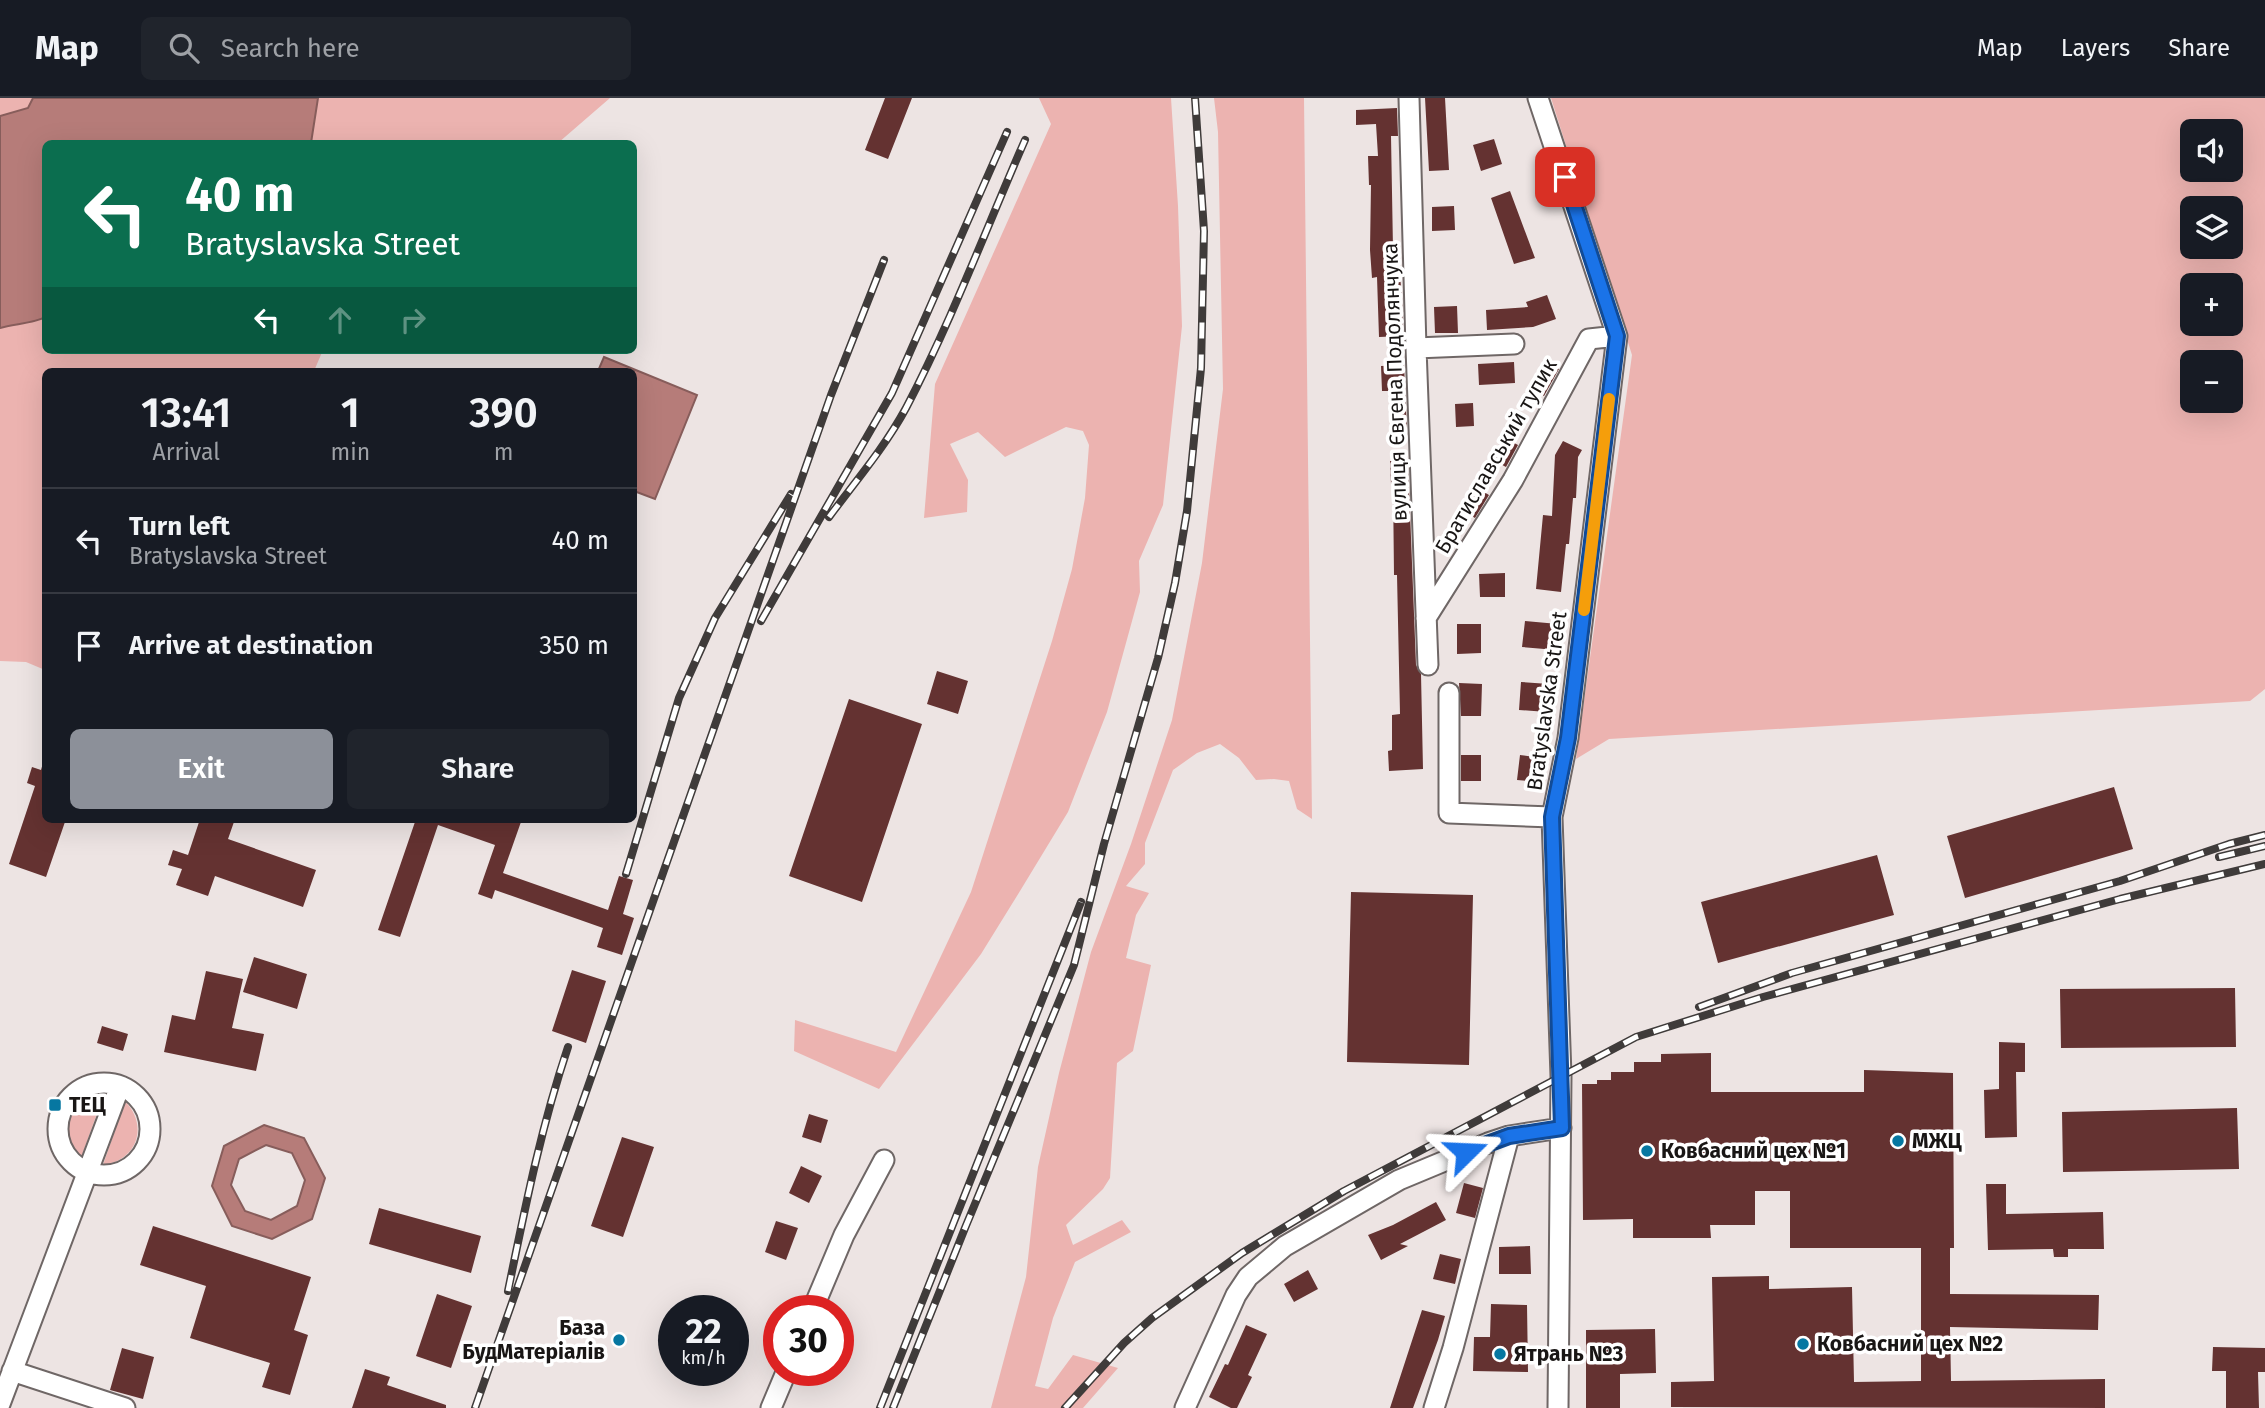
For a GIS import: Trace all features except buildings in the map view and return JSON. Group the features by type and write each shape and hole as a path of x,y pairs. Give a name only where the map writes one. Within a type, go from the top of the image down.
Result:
{"street":[{"name":"вулиця Євгена Подолянчука","path":"1409,98 1428,665"},
{"name":"Bratyslavska Street","path":"1538,98 1617,336 1568,738 1552,817 1562,1128 1559,1408"},
{"name":"Братиславський тупик","path":"1426,618 1513,480 1589,339 1617,336"},
{"path":"1416,348 1514,344"},
{"path":"1449,693 1448,813 1552,817"},
{"path":"101,1083 120,1086 142,1104 149,1122 148,1141 140,1159 125,1171 106,1176 87,1173 71,1162 60,1146 57,1127 62,1108 74,1093 91,1085 101,1083"},
{"path":"0,1404 120,1086"},
{"path":"1185,1408 1236,1295 1248,1277 1285,1247 1399,1180 1509,1136 1562,1128"},
{"path":"1434,1408 1453,1348 1509,1136"},
{"path":"819,1295 844,1235 884,1160"},
{"path":"12,1371 125,1408"},
{"path":"771,1408 780,1386"}],"shaded area":[{"path":"0,98 33,98 28,108 0,116"},
{"path":"33,98 318,98 311,140 42,140 42,318 0,328 0,116 28,108"},
{"path":"318,98 610,98 561,140 311,140"},
{"path":"1039,98 1171,98 1182,326 1163,505 1139,561 1140,592 1107,712 1068,812 981,954 879,1089 794,1051 795,1020 896,1052 971,892 1052,641 1072,569 1085,498 1089,445 1083,431 1066,427 1005,457 978,432 950,444 968,480 967,512 924,518 935,384 1051,124"},
{"path":"1214,98 1304,98 1312,819 1297,809 1289,781 1256,780 1239,758 1220,744 1197,753 1173,770 1145,843 1145,864 1126,886 1149,893 1136,915 1126,958 1151,965 1133,1051 1117,1063 1110,1178 1103,1189 1066,1225 1073,1245 1122,1220 1131,1232 1075,1262 1053,1318 1035,1386 1048,1389 1073,1355 1118,1368 1083,1408 991,1408 1026,1277 1038,1167 1059,1073 1091,952 1131,844 1172,720 1202,563 1223,389 1218,132"},
{"path":"1551,98 2265,98 2265,689 2250,701 1609,739 1576,759 1632,355"},
{"path":"42,318 42,354 321,354 315,368 42,368 42,669 26,662 0,661 0,328"},
{"path":"604,357 631,368 599,368"},
{"path":"637,370 697,395 655,499 637,492"},
{"path":"95,1094 104,1094 81,1158 70,1140 68,1122 77,1106"},
{"path":"125,1101 136,1121 136,1141 124,1157 103,1165"},
{"path":"264,1125 304,1138 325,1178 312,1219 272,1239 232,1226 212,1186 224,1146","holes":["266,1145 292,1153 305,1180 297,1206 271,1220 245,1211 231,1185 239,1159"]}],"railway":[{"path":"893,1408 1074,965 1104,844 1158,658 1175,583 1187,511 1201,368 1204,231 1195,98"},
{"path":"761,621 892,393 1007,132"},
{"path":"829,517 879,450 906,408 953,309 1025,140"},
{"path":"475,1408 831,395 884,260"},
{"path":"626,874 679,698 715,618 791,494"},
{"path":"1699,1007 1792,973 2120,881 2229,844 2265,835"},
{"path":"2219,857 2265,846"},
{"path":"1065,1408 1124,1343 1152,1318 1242,1253 1344,1191 1636,1037 1763,997 2120,899 2265,864"},
{"path":"880,1408 1081,902"},
{"path":"508,1291 527,1198 568,1047"}],"slow traffic":[{"path":"1584,610 1609,399"}],"place":[{"name":"ТЕЦ","path":"55,1105"},
{"name":"МЖЦ","path":"1898,1141"},
{"name":"Ковбасний цех №1","path":"1647,1151"},
{"name":"База БудМатеріалів","path":"619,1340"},
{"name":"Ковбасний цех №2","path":"1803,1344"},
{"name":"Ятрань №3","path":"1500,1354"}],"route":[{"path":"1466,1152 1509,1136 1562,1128 1552,817 1568,738 1617,336 1565,177"}]}
